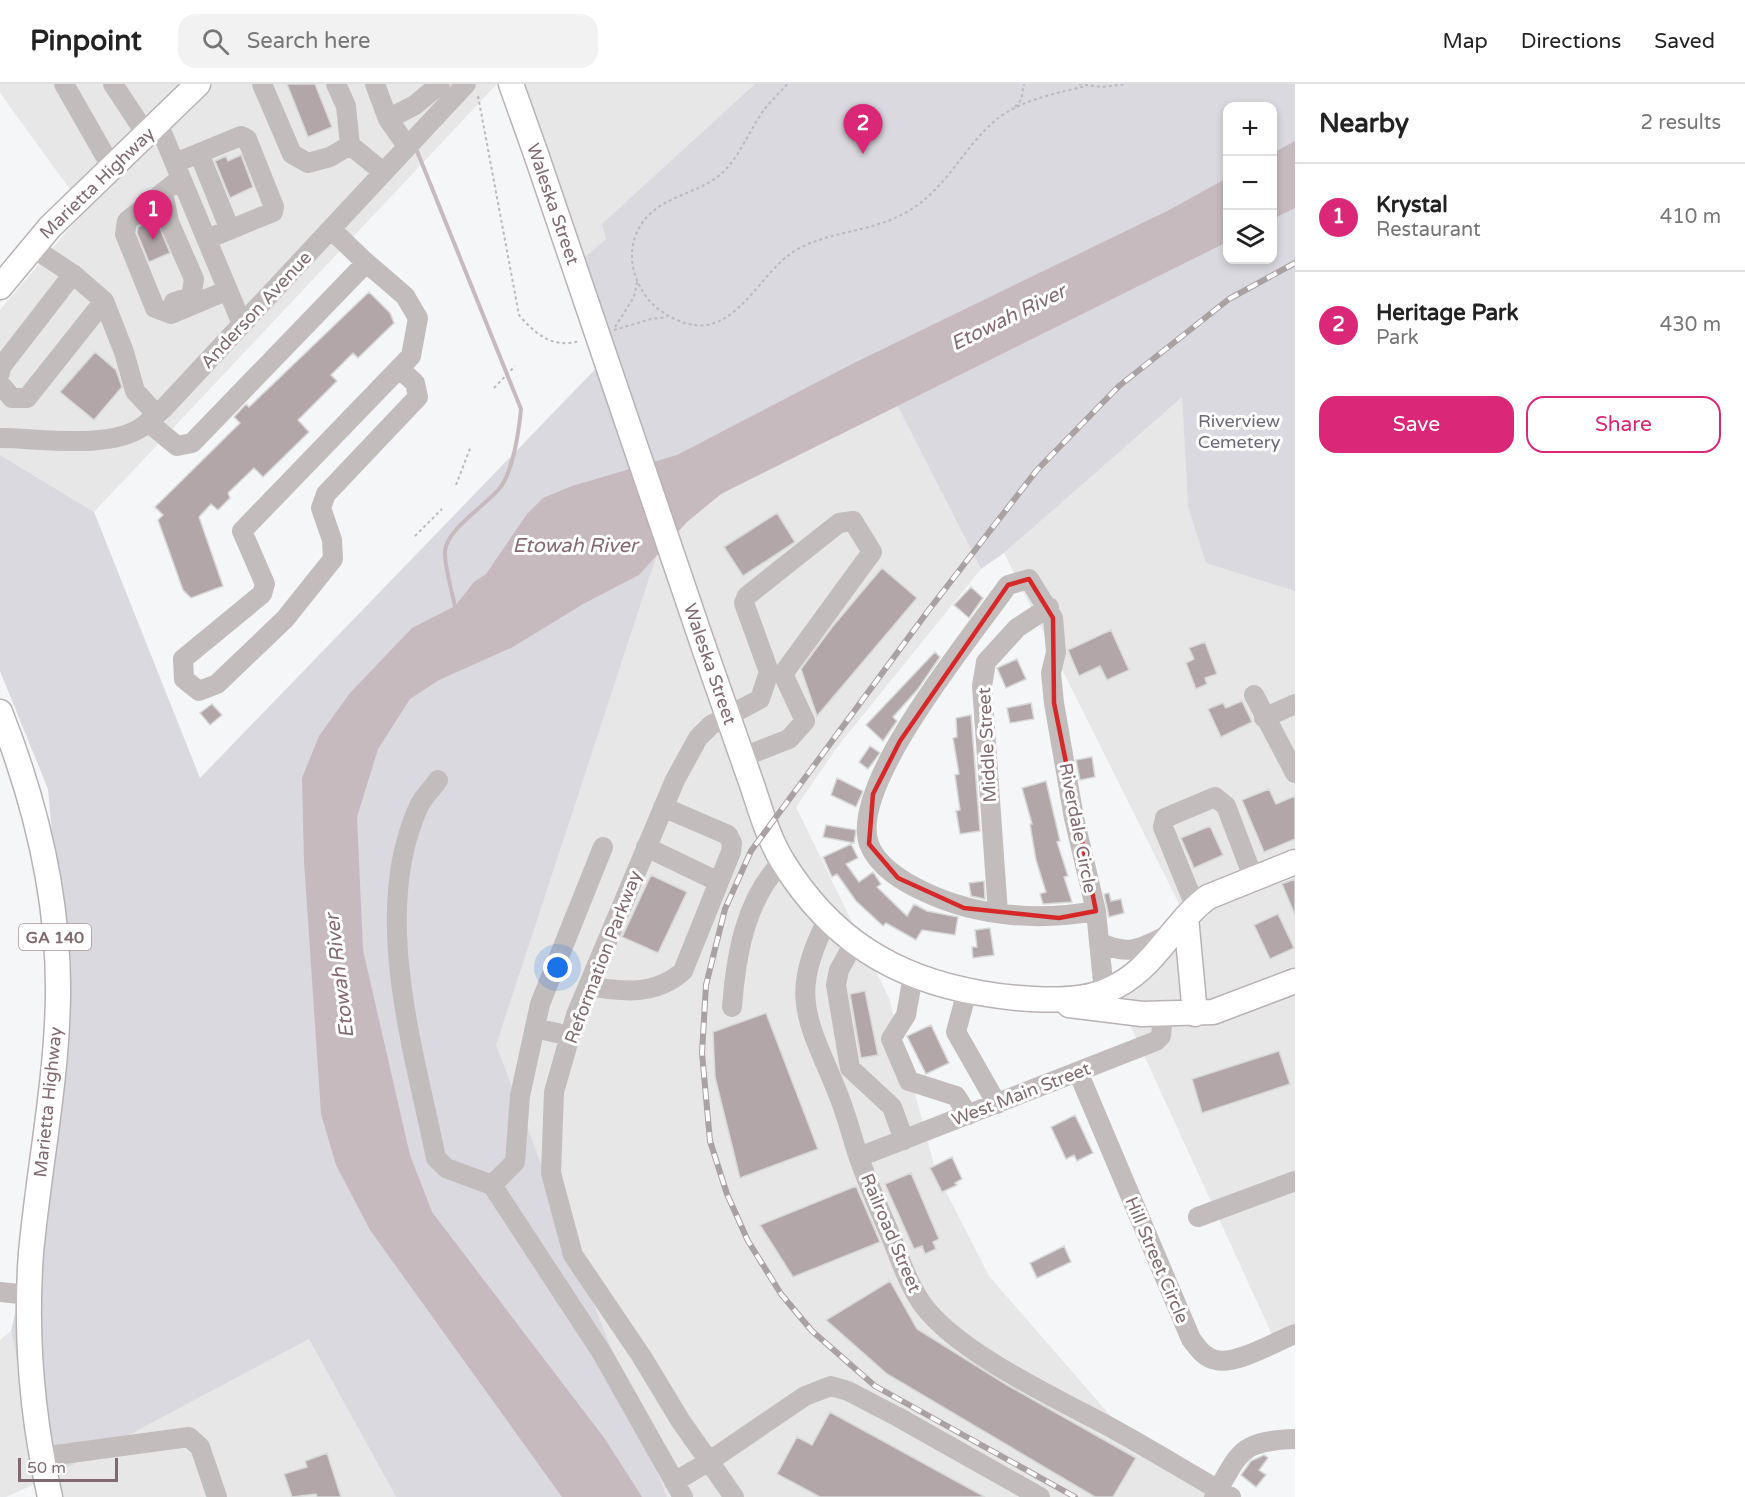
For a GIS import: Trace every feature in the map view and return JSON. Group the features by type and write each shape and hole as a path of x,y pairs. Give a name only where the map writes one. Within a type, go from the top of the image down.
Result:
{"main road":[{"name":"Waleska Street","path":"510,84 768,831 782,862 828,920 854,943 888,965 913,976 968,991 1050,1000 1104,992 1132,977 1186,918 1225,888 1295,862"},
{"name":"Marietta Highway","path":"0,287 32,247 152,129 191,86"},
{"name":"Marietta Highway","path":"0,712 20,765 38,826 52,899 58,966 57,1027 40,1169 29,1295 29,1343 41,1457 50,1497"},
{"path":"1186,918 1195,1014"},
{"path":"1050,1000 1080,1008 1195,1014 1213,1012 1295,981"}],"street":[{"path":"64,84 112,168"},
{"path":"113,84 152,129 178,170 242,324"},
{"path":"262,84 292,154 308,163 330,157 350,145"},
{"path":"336,84 346,106 350,145 383,172"},
{"path":"375,84 388,119 407,146"},
{"path":"388,119 415,105 440,84"},
{"name":"Anderson Avenue","path":"0,438 89,440 114,438 141,428 242,324 465,84"},
{"path":"207,239 273,212 274,207 243,135 199,153 178,170 163,192 127,220 125,234 155,308 171,314 228,290"},
{"path":"199,153 230,230"},
{"path":"163,192 209,298"},
{"path":"155,308 191,297 194,279 169,222 163,192"},
{"path":"331,229 405,296 418,318 411,356 399,368 242,531 265,584 262,594 183,659 184,680 199,691 217,684 285,619 333,559 332,540 321,508 326,494 418,397 415,383 399,368"},
{"path":"32,247 73,274 104,301 124,352 135,391 152,418 177,446 192,443 362,267 362,259"},
{"path":"0,373 2,367 73,274"},
{"path":"0,384 12,398 27,398 104,301"},
{"name":"Reformation Parkway","path":"734,1497 708,1462 642,1357 573,1255 551,1173 554,1092 570,1036 588,986 663,807 698,738 711,725 760,699 776,673 872,552 853,521 839,523 747,596 744,603 776,673"},
{"name":"Riverdale Circle","path":"1029,579 1049,607 1053,618 1056,652 1051,672 1054,703 1074,818 1096,911 1059,918 964,908 898,878 880,863 869,844 867,826 873,794 922,704 1008,585 1029,579"},
{"path":"262,594 285,619"},
{"name":"Middle Street","path":"998,913 982,686 986,662 1017,628 1049,607"},
{"path":"742,757 789,739 805,721 776,673"},
{"path":"1254,695 1264,718 1289,751 1295,773"},
{"path":"1264,718 1295,704"},
{"path":"438,780 419,805 403,858 396,897 407,1017 436,1158 446,1168 492,1185 602,1353 678,1489 708,1462 805,1396 831,1386 848,1391 898,1417 1040,1497"},
{"path":"1099,942 1114,950 1130,951 1186,918 1163,827 1165,818 1215,797 1226,806 1253,877"},
{"path":"588,986 620,992 654,988 672,981 683,971 731,852 732,843 728,836 663,807"},
{"path":"492,1185 515,1162 520,1096 540,1004 603,847"},
{"path":"646,848 719,882"},
{"path":"732,1007 735,969 745,929 760,888 782,862"},
{"path":"1096,911 1104,992"},
{"name":"Railroad Street","path":"828,920 808,964 804,992 811,1033 840,1100 859,1157 914,1290 933,1317 946,1330 1026,1382 1166,1457 1221,1495"},
{"path":"854,943 839,970 836,985 850,1068 892,1107 904,1140"},
{"path":"913,976 906,1015 891,1039 909,1081 956,1096 968,1115"},
{"path":"968,991 957,1032 997,1104"},
{"name":"West Main Street","path":"859,1157 1156,1041 1161,1036 1163,1014"},
{"path":"535,1028 570,1036"},
{"name":"Hill Street Circle","path":"1078,1072 1191,1339 1202,1353 1215,1360 1235,1359 1295,1334"},
{"path":"1198,1217 1295,1181"},
{"path":"546,1269 573,1255"},
{"path":"0,1292 29,1295"},
{"path":"41,1457 189,1437 200,1447 217,1497"},
{"path":"1221,1495 1238,1453 1250,1445 1272,1440 1295,1439"}],"path":[{"path":"465,84 478,96 482,106 513,295 519,315 541,336 556,344 584,340"},
{"path":"787,84 758,118 739,152 721,174 707,184 666,202 646,218 634,239 631,260 637,282 646,298 670,317 695,326 722,320 746,303 768,273 799,249 821,240 866,230 910,210 948,177 996,120 1013,109 1086,86 1126,84"},
{"path":"1013,109 1021,100 1024,84"},
{"path":"1079,84 1086,86"},
{"path":"610,330 625,315 634,297 637,282"},
{"path":"604,333 651,319 670,317"},
{"path":"494,388 515,366"},
{"path":"456,485 471,446"},
{"path":"415,536 442,509"}],"highlighted area":[{"path":"1029,579 1053,618 1054,703 1096,911 1059,918 964,908 898,878 869,844 873,794 900,741 1008,585"}],"shaded area":[{"path":"0,84 497,84 94,512 0,455 0,310 85,210 0,93"},
{"path":"513,84 788,84 578,263"},
{"path":"886,382 981,569 838,746 796,807 889,998 936,1172 989,1276 1115,1421 1224,1497 667,1497 495,1045 665,530"},
{"path":"1182,396 1188,507 1206,562 1295,591 1295,1334 1275,1341 1115,992 1184,914 1004,553"},
{"path":"11,1331 44,1479 309,1339 396,1497 50,1497 44,1480 6,1497 0,1497 0,1340"}],"green space":[{"name":"Riverview Cemetery","path":"755,84 1295,84 1295,591 1206,563 1188,507 1182,397 1004,553 981,569 886,383 665,530 496,1045 667,1497 396,1497 309,1339 44,1480 11,1331 46,1185 61,930 48,789 0,671 0,455 94,512 200,778 608,356 578,263 606,239 602,224"}],"water":[{"path":"1295,141 1295,208 1277,217 1277,156 1277,151"},
{"name":"Etowah River","path":"1223,180 1223,244 721,494 687,522 639,575 583,604 513,647 439,680 410,699 378,749 357,817 363,950 410,1155 432,1212 605,1439 642,1497 562,1497 370,1230 336,1165 321,1114 304,861 302,778 319,736 350,693 412,628 455,606 474,582 486,574 527,514 543,498 572,486 677,455 856,362 1171,209"}],"building":[{"path":"287,84 315,84 332,127 308,137"},
{"path":"241,155 253,187 230,198 215,161 226,156 228,161"},
{"path":"156,218 170,253 149,262 137,233 138,227"},
{"path":"369,292 390,313 394,323 358,358 353,353 331,375 337,381 298,420 309,432 263,477 254,468 228,493 230,498 218,510 211,504 199,517 223,586 191,598 183,590 158,520 163,515 155,507 240,423 234,417 246,404 249,407"},
{"path":"95,352 116,370 122,387 94,420 60,392"},
{"path":"777,513 795,542 743,576 724,547"},
{"path":"882,568 917,598 817,716 801,669 833,626"},
{"path":"971,587 983,598 969,618 954,605"},
{"path":"1111,630 1129,670 1107,680 1100,666 1079,676 1068,650"},
{"path":"1205,642 1217,674 1205,678 1207,684 1196,689 1186,663 1194,659 1189,648"},
{"path":"935,652 940,657 918,689 893,717 897,721 883,741 866,725"},
{"path":"1017,659 1026,679 1006,688 997,668"},
{"path":"1242,701 1252,722 1221,737 1208,709 1223,703 1226,708"},
{"path":"1031,703 1034,719 1010,723 1007,708"},
{"path":"212,704 222,715 210,725 200,713"},
{"path":"971,715 980,831 960,834 956,811 960,810 955,775 959,774 953,738 957,737 956,718"},
{"path":"870,746 880,753 868,769 859,762"},
{"path":"1092,757 1095,777 1080,780 1076,760"},
{"path":"837,778 863,791 856,807 831,795"},
{"path":"1046,781 1060,841 1057,842 1068,876 1064,877 1072,902 1043,904 1040,894 1046,892 1036,860 1030,824 1032,824 1022,788"},
{"path":"1269,789 1276,804 1295,796 1295,839 1264,852 1242,800"},
{"path":"826,825 856,830 854,843 823,837"},
{"path":"1210,826 1223,855 1194,868 1181,838"},
{"path":"851,844 858,858 846,864 859,882 873,872 881,884 877,887 907,916 914,904 927,911 958,917 955,935 922,930 916,940 886,923 883,926 856,901 837,874 832,877 823,857"},
{"path":"651,875 687,892 658,953 622,937"},
{"path":"1295,879 1295,915 1282,884"},
{"path":"984,881 985,899 971,896 969,883"},
{"path":"1109,893 1111,901 1121,899 1124,913 1109,917 1104,894"},
{"path":"1278,914 1294,948 1270,959 1254,925"},
{"path":"990,928 994,955 973,958 972,947 977,947 975,930"},
{"path":"865,991 878,1055 861,1058 850,994"},
{"path":"766,1013 818,1149 740,1178 715,1077 713,1032"},
{"path":"931,1025 949,1063 926,1074 907,1036"},
{"path":"1279,1051 1290,1084 1202,1113 1192,1079"},
{"path":"1075,1115 1093,1153 1077,1161 1074,1155 1066,1159 1051,1127"},
{"path":"952,1157 962,1179 955,1183 957,1185 942,1192 930,1168"},
{"path":"911,1173 939,1239 933,1242 936,1249 925,1254 922,1246 914,1249 885,1184"},
{"path":"856,1186 880,1242 793,1277 760,1225"},
{"path":"1064,1246 1071,1262 1037,1278 1030,1263"},
{"path":"890,1281 917,1329 1007,1385 1136,1458 1113,1497 1095,1497 887,1374 826,1320"},
{"path":"830,1412 985,1497 820,1497 777,1474 797,1437 812,1445"},
{"path":"327,1453 341,1497 317,1497 316,1494 292,1497 284,1474 307,1467 305,1461"},
{"path":"1264,1455 1268,1458 1259,1470 1266,1475 1256,1487 1241,1475 1251,1461"}],"waterway":[{"path":"417,151 521,409 514,451 504,482 493,496 459,526 447,543 446,564 456,611"}],"railway":[{"path":"1075,1497 875,1386 812,1331 781,1294 748,1241 727,1194 710,1141 702,1053 706,985 725,909 751,851 928,611 1037,470 1119,386 1229,299 1295,263"}],"place":[{"name":"Heritage Park","path":"863,154"},
{"name":"Krystal","path":"153,240"}]}
